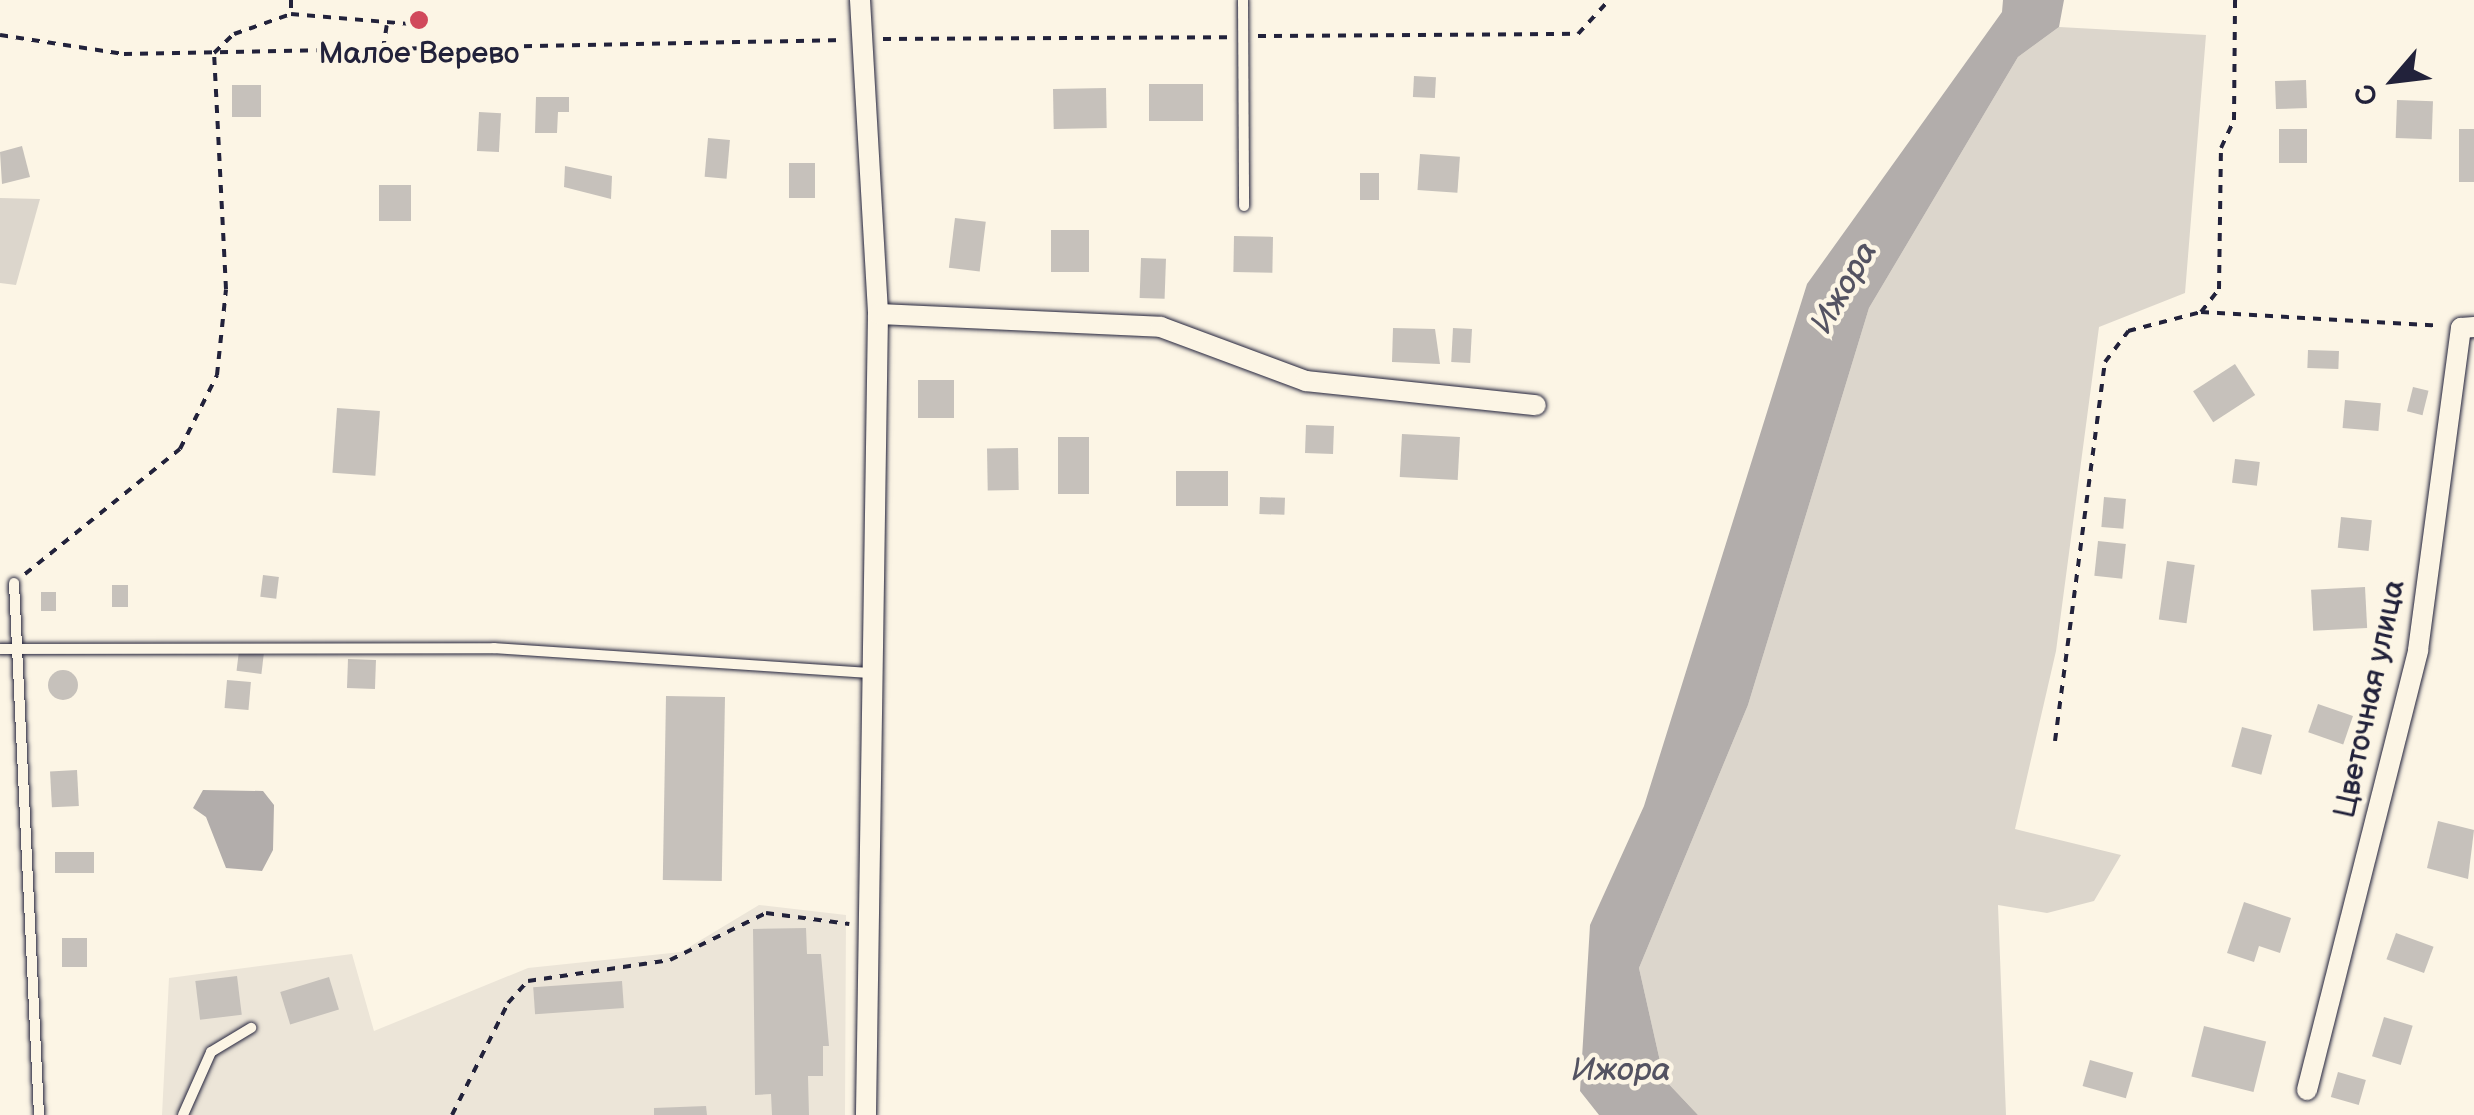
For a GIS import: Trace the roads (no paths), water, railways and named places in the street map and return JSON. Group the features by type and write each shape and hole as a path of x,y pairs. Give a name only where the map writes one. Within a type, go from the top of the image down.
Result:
{"street":[{"path":"860,0 878,314 866,1115"},
{"path":"878,314 1161,327 1306,381 1536,405"},
{"name":"Цветочная улица","path":"2307,1090 2418,650 2468,327"}],"lane":[{"path":"1243,0 1244,206"},
{"path":"14,583 13,646 39,1115"},
{"path":"0,649 494,648 872,673"},
{"path":"183,1115 211,1052 251,1028"}],"water":[{"name":"Ижора","path":"2003,0 2064,0 2059,27 2018,57 1869,308 1748,705 1639,968 1664,1079 1698,1115 1599,1115 1580,1091 1590,925 1644,806 1807,284 2002,12"},
{"path":"203,790 263,791 274,805 273,850 262,871 226,868 206,817 193,808"}],"place":[{"name":"Малое Верево","path":"419,20"}]}
